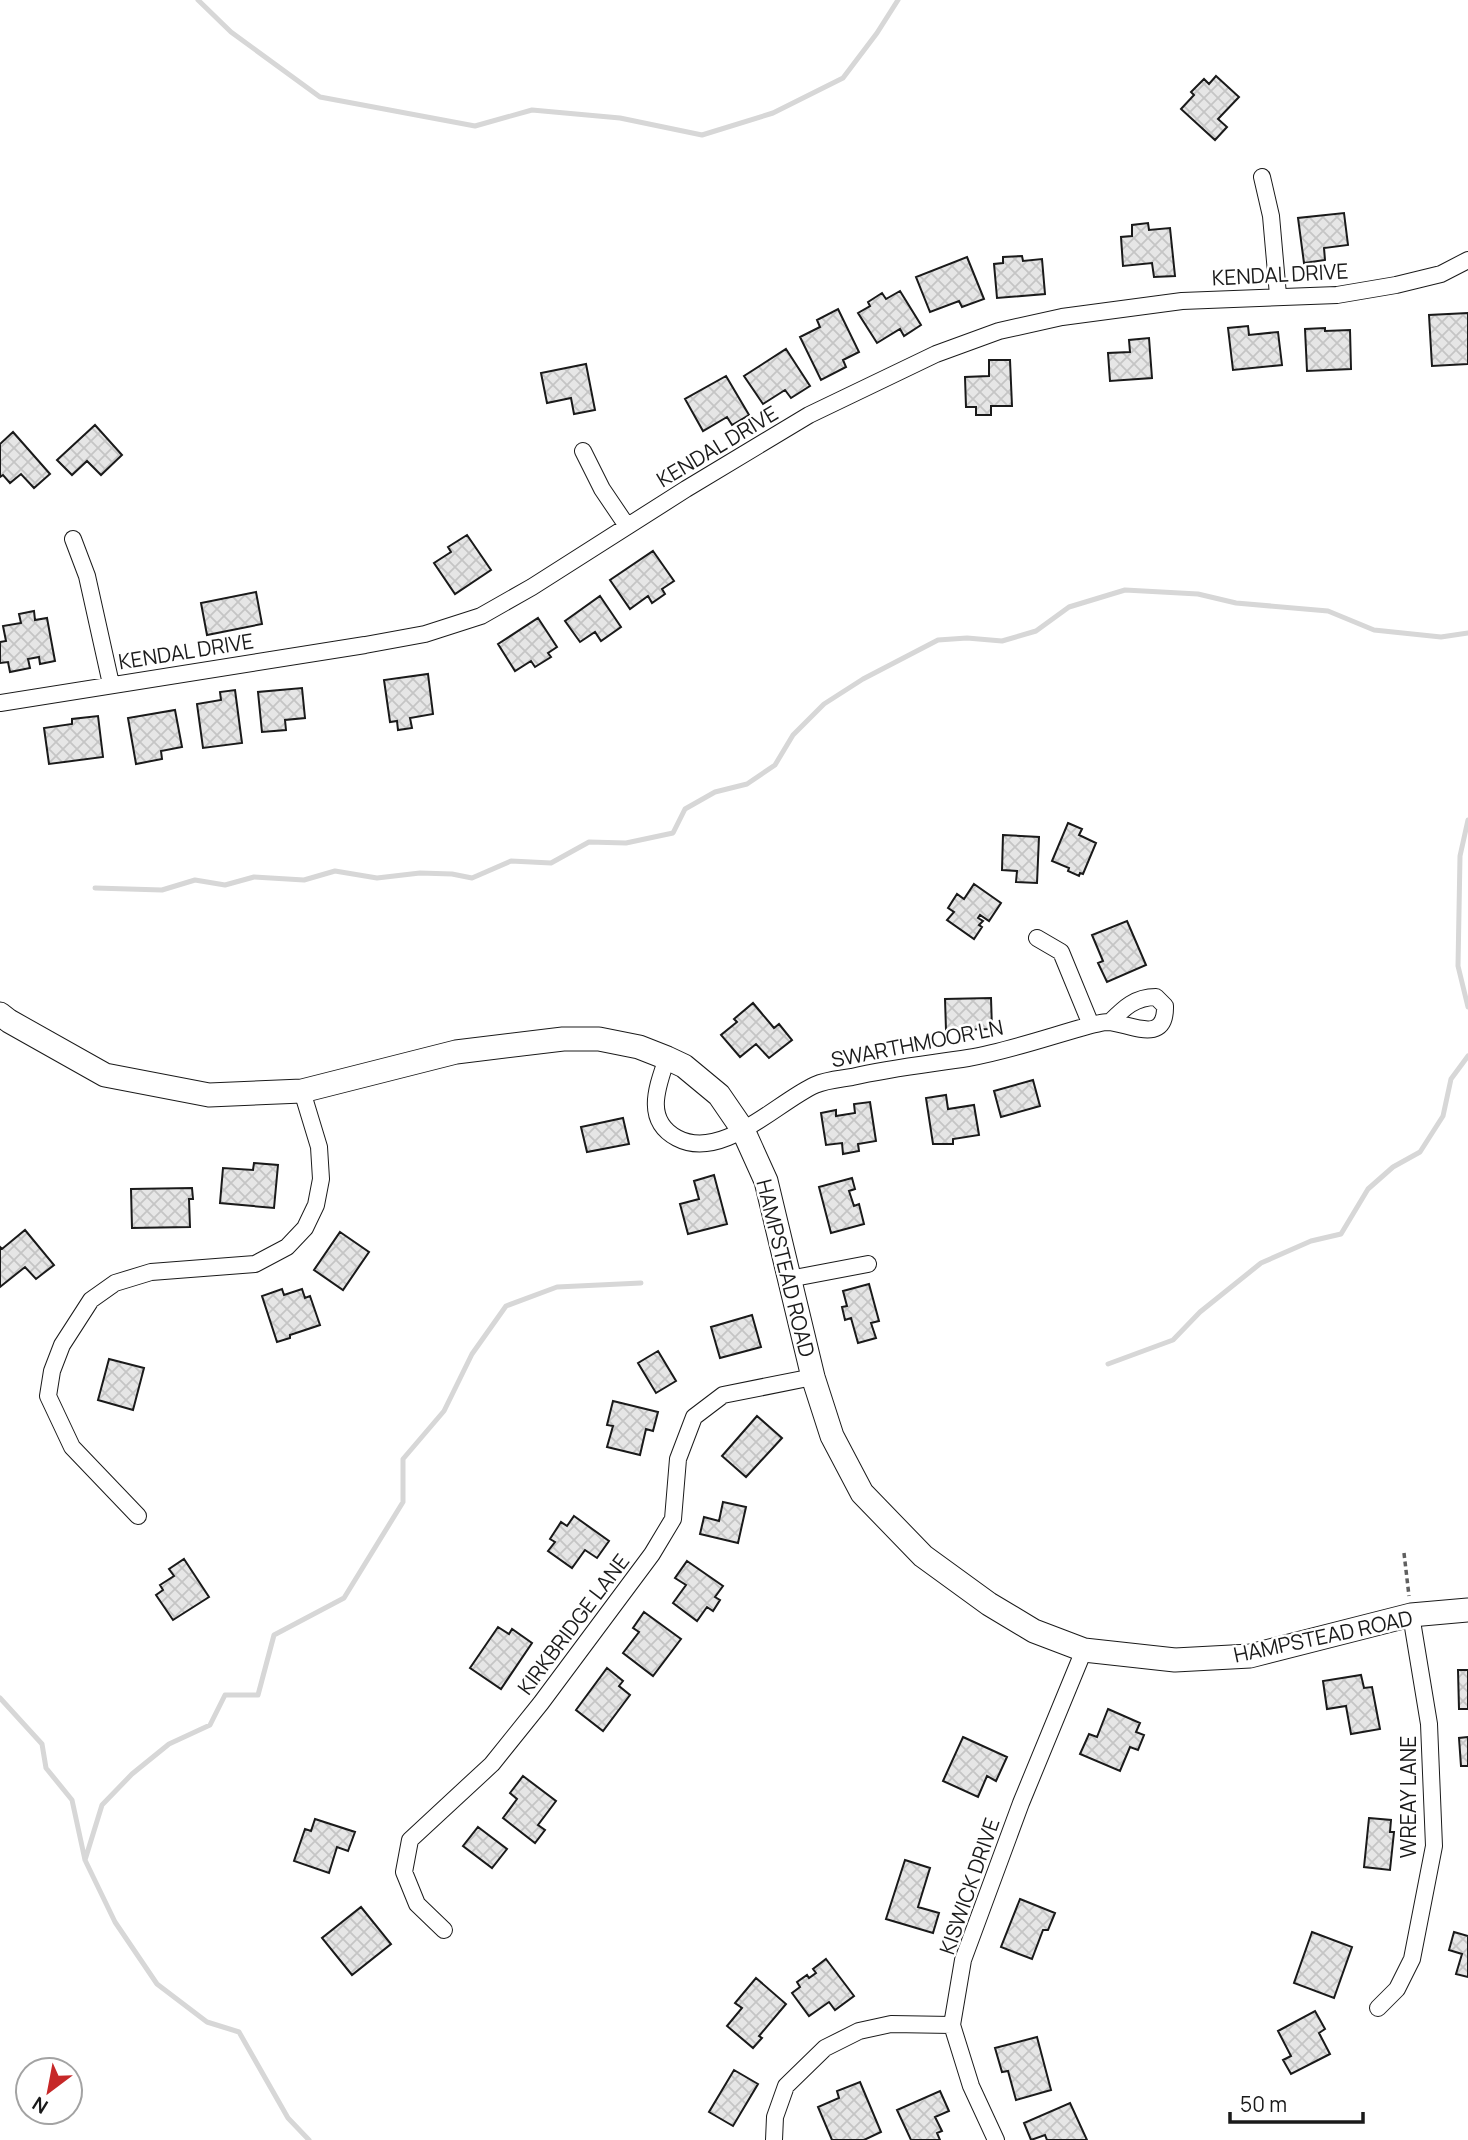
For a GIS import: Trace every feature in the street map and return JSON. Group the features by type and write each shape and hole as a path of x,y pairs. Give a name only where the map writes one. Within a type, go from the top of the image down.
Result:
{"street":[{"path":"1262,177 1271,216 1278,295"},
{"name":"KENDAL DRIVE","path":"0,703 365,645 425,634 481,616 809,415 936,354 999,331 1062,317 1182,300 1337,295 1441,274 1468,260"},
{"path":"583,450 602,489 627,526"},
{"path":"74,539 87,576 111,684"},
{"path":"1037,938 1061,953 1091,1025"},
{"name":"HAMPSTEAD ROAD","path":"0,1014 105,1075 209,1095 302,1091 456,1052 563,1039 599,1039 667,1058 684,1066 719,1095 743,1130 766,1181 813,1377 832,1436 862,1493 923,1556 989,1604 1023,1624 1084,1650 1175,1660 1250,1656 1411,1615 1468,1610"},
{"name":"SWARTHMOOR LN","path":"667,1058 655,1095 657,1115 666,1129 677,1138 696,1144 715,1143 743,1130 817,1084 888,1069 971,1058 1110,1022"},
{"path":"138,1516 72,1447 48,1396 55,1363 62,1345 91,1300 115,1283 151,1272 255,1264 287,1247 296,1238 305,1228 316,1205 321,1179 319,1147 302,1091"},
{"path":"789,1279 868,1264"},
{"name":"KIRKBRIDGE LANE","path":"444,1930 417,1904 404,1872 410,1840 492,1764 653,1553 673,1519 678,1459 694,1417 723,1395 813,1377"},
{"name":"WREAY LANE","path":"1378,2008 1397,1989 1412,1959 1434,1846 1429,1724 1411,1615"},
{"name":"KISWICK DRIVE","path":"996,2140 971,2086 952,2025 963,1960 1021,1803 1084,1650"},
{"path":"774,2140 775,2117 786,2086 825,2048 859,2031 891,2024 952,2025"}],"path":[{"path":"1404,1553 1411,1615"}],"building":[{"path":"1216,76 1239,97 1218,119 1227,127 1215,140 1181,109 1194,95 1191,92 1204,79 1209,84"},
{"path":"1344,213 1348,245 1324,248 1325,260 1304,263 1298,218"},
{"path":"1148,223 1149,230 1170,228 1175,276 1154,277 1152,263 1123,266 1121,237 1132,236 1132,225"},
{"path":"1022,256 1023,261 1042,259 1045,294 997,298 994,264 1003,263 1003,257"},
{"path":"967,257 984,299 962,307 959,301 930,312 916,277"},
{"path":"900,291 921,325 904,336 900,329 877,343 858,313 870,306 868,302 882,293 886,299"},
{"path":"838,309 859,352 843,360 846,367 821,380 800,337 820,327 817,320"},
{"path":"1468,313 1468,364 1432,366 1429,315"},
{"path":"1248,326 1249,335 1278,332 1282,365 1233,370 1228,328"},
{"path":"1325,328 1325,331 1350,330 1351,369 1307,371 1305,329"},
{"path":"1149,338 1152,378 1110,381 1108,353 1130,352 1129,340"},
{"path":"786,349 810,386 791,398 785,390 763,404 744,376"},
{"path":"989,360 1010,360 1012,406 991,406 991,415 976,415 976,407 966,407 965,377 989,376"},
{"path":"586,364 595,410 574,414 571,398 547,403 541,373"},
{"path":"726,376 749,415 732,425 727,417 703,431 685,399"},
{"path":"95,425 122,455 101,475 87,461 72,475 57,460"},
{"path":"13,432 50,474 34,488 21,474 10,483 3,475 0,477 0,444"},
{"path":"467,535 491,570 455,594 434,563 451,552 448,547"},
{"path":"653,551 674,581 662,589 665,594 652,603 648,596 630,609 610,580"},
{"path":"256,592 262,624 207,635 201,603"},
{"path":"600,596 621,627 601,641 595,632 580,642 565,621"},
{"path":"34,611 35,620 47,618 55,661 40,664 39,657 28,659 30,668 10,672 8,662 0,663 0,642 6,641 3,626 21,623 19,614"},
{"path":"538,618 557,647 548,653 551,657 535,667 531,661 515,671 498,644"},
{"path":"428,674 433,714 410,718 412,728 398,730 397,721 390,722 384,680"},
{"path":"302,688 305,718 285,720 286,730 262,732 258,692"},
{"path":"235,690 242,743 203,748 197,704 221,700 220,692"},
{"path":"175,710 182,747 161,751 162,759 136,764 128,718"},
{"path":"98,716 103,757 49,764 44,728 72,724 72,719"},
{"path":"1068,823 1082,829 1079,835 1096,843 1083,874 1080,873 1079,876 1068,871 1069,868 1052,861"},
{"path":"1003,835 1039,837 1037,883 1016,882 1017,871 1002,870"},
{"path":"974,884 1001,903 989,921 980,915 978,918 983,921 979,925 982,927 974,939 947,920 954,912 948,908 957,894 964,899"},
{"path":"1127,921 1146,965 1107,982 1098,963 1103,961 1092,935"},
{"path":"991,998 992,1029 946,1030 945,999"},
{"path":"753,1003 774,1028 779,1024 792,1040 769,1058 756,1044 740,1057 721,1035 737,1022 734,1019"},
{"path":"1033,1080 1040,1106 1001,1117 994,1091"},
{"path":"946,1095 948,1109 974,1105 979,1135 953,1139 953,1144 933,1144 926,1098"},
{"path":"870,1102 876,1141 858,1144 859,1151 843,1154 842,1143 826,1145 821,1113 836,1110 836,1116 855,1113 854,1104"},
{"path":"623,1118 629,1144 587,1152 581,1127"},
{"path":"254,1163 278,1165 274,1208 220,1203 223,1168 253,1170"},
{"path":"714,1175 727,1224 688,1234 680,1204 699,1199 694,1181"},
{"path":"852,1178 855,1189 849,1191 854,1206 859,1204 864,1224 831,1233 819,1187"},
{"path":"192,1188 193,1199 189,1199 190,1227 132,1228 131,1189"},
{"path":"25,1230 54,1265 36,1279 25,1267 0,1287 0,1247 2,1249"},
{"path":"340,1232 369,1252 343,1290 314,1270"},
{"path":"869,1284 879,1321 871,1323 876,1338 858,1343 851,1318 845,1320 842,1307 847,1306 843,1291"},
{"path":"282,1289 284,1295 302,1289 305,1298 310,1296 320,1325 277,1342 262,1296"},
{"path":"752,1315 761,1347 720,1358 711,1327"},
{"path":"658,1351 676,1381 656,1393 638,1363"},
{"path":"109,1359 144,1368 133,1410 98,1400"},
{"path":"613,1401 658,1412 653,1431 646,1429 640,1455 607,1447 613,1426 607,1425"},
{"path":"757,1416 782,1438 746,1477 722,1456"},
{"path":"723,1502 746,1507 738,1543 700,1534 704,1517 719,1521"},
{"path":"574,1516 609,1541 597,1558 585,1550 572,1568 548,1551 555,1542 550,1539 561,1522 567,1526"},
{"path":"184,1559 209,1597 173,1620 156,1595 163,1590 160,1585 174,1576 169,1569"},
{"path":"687,1561 723,1586 715,1597 720,1600 713,1611 707,1607 697,1621 673,1603 686,1585 675,1578"},
{"path":"644,1612 681,1639 653,1676 623,1653 639,1632 633,1628"},
{"path":"498,1627 509,1634 512,1629 532,1643 501,1689 470,1668"},
{"path":"607,1668 623,1681 619,1686 630,1695 603,1731 576,1710"},
{"path":"1458,1670 1468,1670 1468,1709 1459,1709"},
{"path":"1361,1675 1364,1688 1372,1687 1380,1729 1351,1734 1346,1706 1327,1709 1323,1681"},
{"path":"1108,1709 1140,1723 1136,1732 1144,1735 1138,1750 1130,1747 1120,1771 1080,1754 1089,1734 1097,1737"},
{"path":"963,1737 1007,1757 996,1781 987,1776 978,1797 943,1781"},
{"path":"1468,1737 1468,1766 1461,1766 1459,1738"},
{"path":"523,1776 556,1801 538,1825 545,1830 535,1843 503,1818 517,1799 510,1793"},
{"path":"1369,1818 1391,1820 1390,1832 1394,1832 1390,1870 1364,1867"},
{"path":"315,1819 355,1832 348,1851 337,1847 329,1873 294,1861 305,1829 311,1831"},
{"path":"478,1827 507,1849 492,1868 463,1846"},
{"path":"905,1860 930,1868 918,1907 939,1913 933,1933 886,1919"},
{"path":"1020,1899 1055,1913 1048,1930 1043,1930 1032,1959 1001,1947"},
{"path":"361,1907 391,1944 352,1975 322,1938"},
{"path":"1312,1932 1352,1947 1334,1998 1294,1983"},
{"path":"1454,1932 1468,1936 1468,1977 1456,1974 1462,1954 1449,1950"},
{"path":"826,1959 854,1996 835,2010 829,2002 809,2016 792,1993 800,1987 797,1982 816,1973 813,1969"},
{"path":"756,1978 786,2004 759,2036 762,2038 753,2048 727,2026 742,2008 735,2003"},
{"path":"1315,2011 1325,2029 1319,2033 1330,2054 1291,2074 1283,2060 1291,2056 1278,2031"},
{"path":"1037,2037 1051,2090 1016,2100 1008,2071 1002,2072 995,2048"},
{"path":"734,2070 758,2084 733,2126 709,2112"},
{"path":"860,2082 881,2132 864,2140 832,2140 818,2107 839,2098 837,2091"},
{"path":"940,2091 949,2111 935,2117 942,2131 937,2133 940,2140 911,2140 897,2110"},
{"path":"1070,2103 1087,2140 1047,2140 1045,2135 1031,2140 1024,2123"}],"waterway":[{"path":"198,0 231,32 320,97 475,126 532,110 620,118 702,135 773,113 843,78 898,0"},
{"path":"95,888 162,890 195,880 225,885 254,877 304,880 335,871 377,878 420,873 472,878 511,861 551,863 589,842 626,843 673,833 685,809 715,792 747,784 775,765 793,735 824,704 863,679 938,640 967,638 1002,641 1036,631 1069,607 1125,590 1198,594 1236,603 1328,611 1374,630 1441,637 1468,633"},
{"path":"1468,820 1460,856 1458,966 1468,1007"},
{"path":"1108,1364 1173,1340 1200,1312 1261,1263 1311,1241 1341,1234 1368,1189 1393,1167 1420,1152 1443,1116 1451,1079 1468,1056"},
{"path":"85,1860 102,1805 132,1774 169,1744 210,1725 225,1695 258,1695 274,1635 344,1598 403,1502 403,1459 444,1411 472,1354 506,1306 557,1287 641,1283"},
{"path":"0,1698 42,1744 46,1768 72,1800 85,1860 115,1922 157,1984 207,2022 239,2032 288,2118 309,2140"}]}
